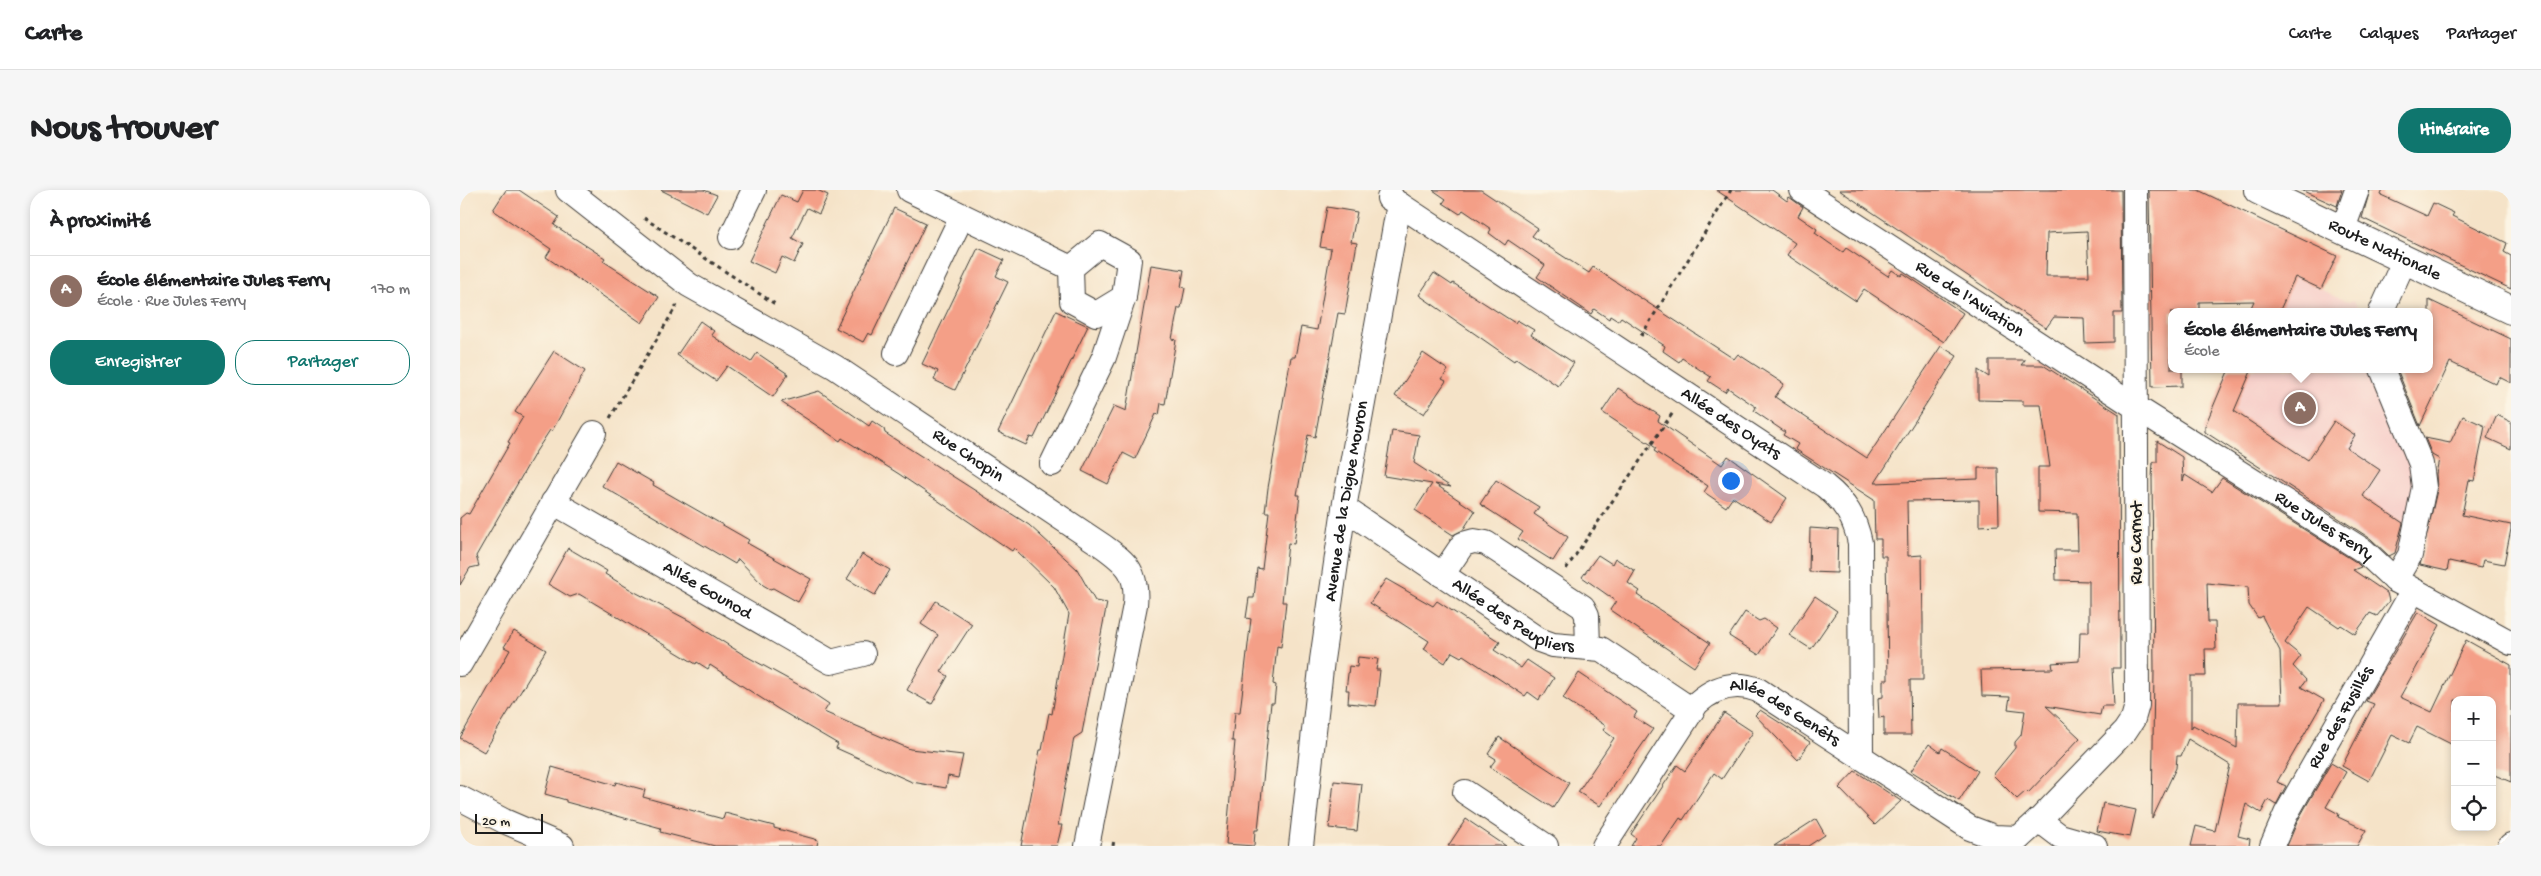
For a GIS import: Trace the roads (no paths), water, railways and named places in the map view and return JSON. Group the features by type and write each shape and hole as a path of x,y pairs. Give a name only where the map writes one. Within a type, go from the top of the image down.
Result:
{"main road":[{"name":"Route Nationale","path":"2258,190 2511,310"}],"street":[{"name":"Rue Chopin","path":"568,190 689,286 835,367 1103,546 1116,555 1132,572 1136,582 1135,605 1087,846"},
{"path":"731,237 754,190"},
{"path":"909,190 1071,268"},
{"name":"Rue de l'Aviation","path":"1802,190 2137,408"},
{"name":"Rue Carnot","path":"2014,842 2039,820 2125,730 2133,719 2137,705 2135,190"},
{"path":"2343,229 2357,190"},
{"name":"Allée des Oyats","path":"1390,196 1825,486 1844,504 1854,520 1861,555 1860,757"},
{"name":"Avenue de la Digue Mouron","path":"1302,846 1322,660 1390,196"},
{"path":"896,354 962,216"},
{"path":"1052,464 1104,356 1124,296 1129,260 1100,244 1071,268"},
{"path":"2382,308 2405,259"},
{"path":"1071,268 1072,301 1096,314 1124,296"},
{"name":"Rue des Fusillés","path":"2272,846 2286,814 2404,586 2424,487 2422,464 2384,373"},
{"name":"Rue Jules Ferry","path":"2137,408 2364,551 2404,586 2511,643"},
{"path":"460,664 594,433"},
{"name":"Allée Gounod","path":"553,502 832,662 863,654"},
{"name":"Allée des Peupliers","path":"1344,508 1546,644 1588,647 1608,653 1692,710"},
{"name":"Allée des Peupliers","path":"1442,575 1463,544 1474,541 1486,543 1554,586 1583,607 1587,616 1588,647"},
{"name":"Allée des Genêts","path":"1604,846 1692,710 1712,691 1732,686 1749,687 1758,690 1970,828 2014,842"},
{"path":"1465,792 1546,846"},
{"path":"460,798 504,821 562,846"},
{"path":"2039,820 2060,836 2095,846"}],"place":[{"name":"École élémentaire Jules Ferry","path":"2300,408"}]}
